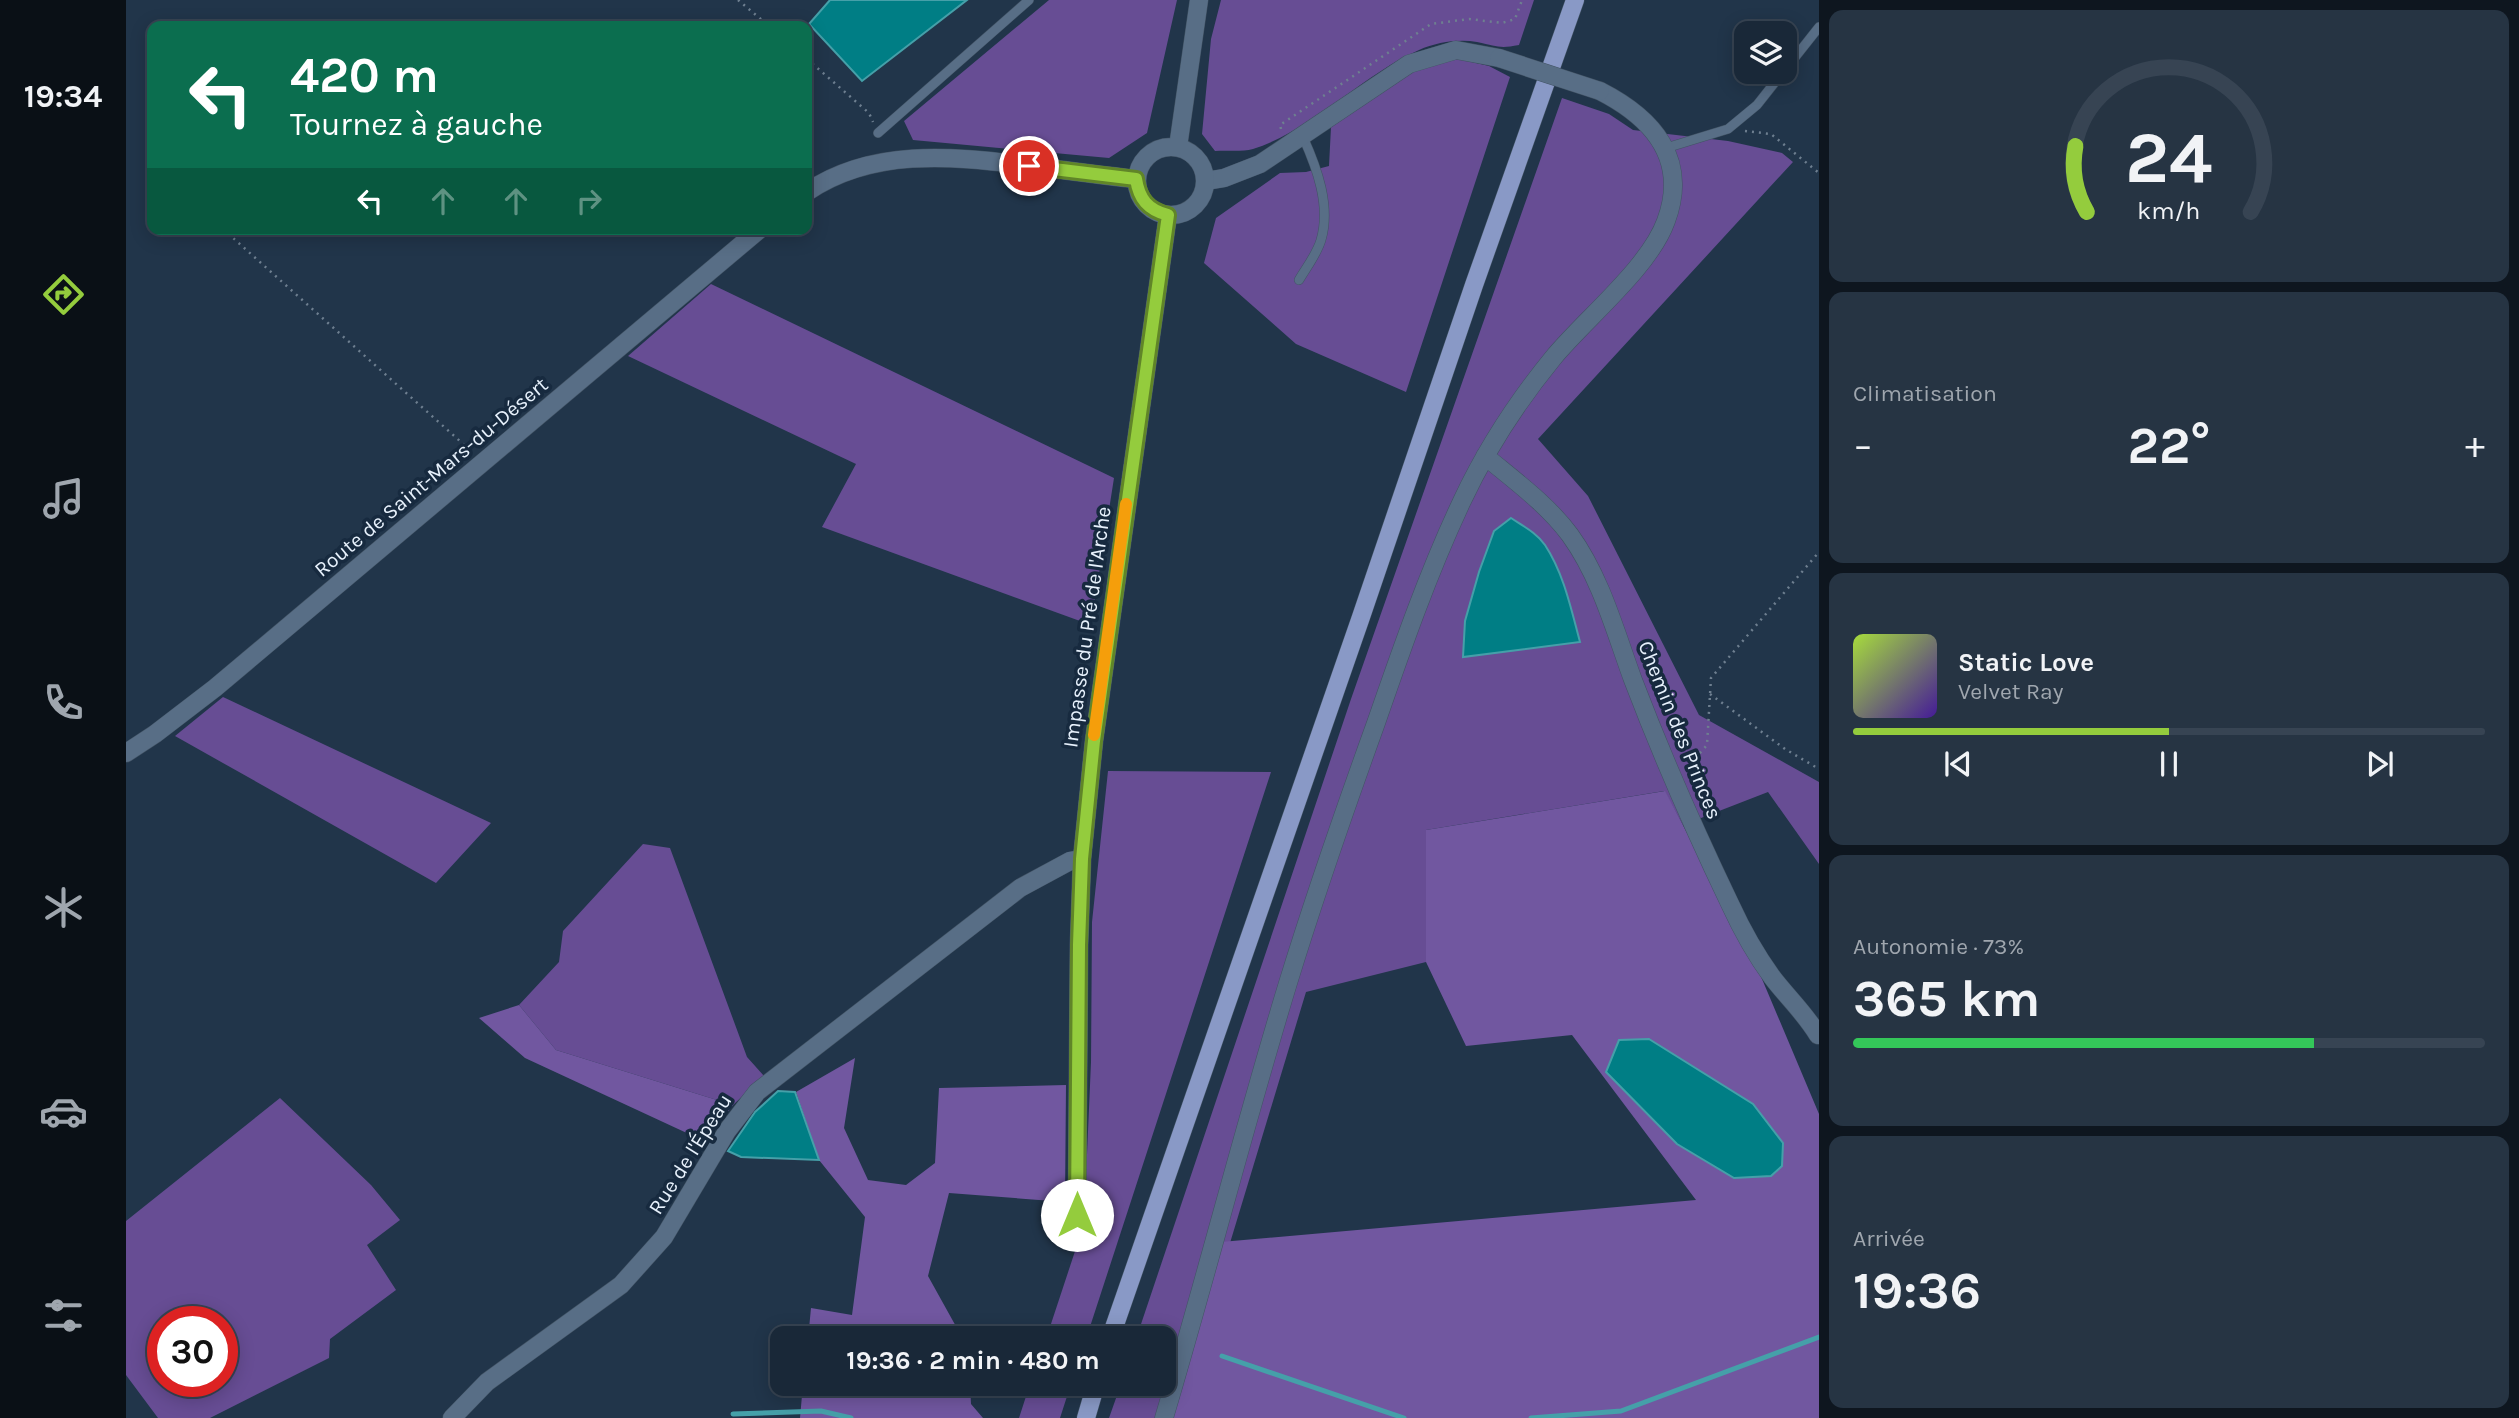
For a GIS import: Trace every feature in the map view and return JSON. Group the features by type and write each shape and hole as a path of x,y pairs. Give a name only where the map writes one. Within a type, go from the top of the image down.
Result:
{"main road":[{"path":"1114,1326 1575,0"},
{"path":"1086,1418 1092,1396"}],"street":[{"path":"1178,147 1199,0"},
{"path":"1164,1418 1288,984 1350,795 1430,575 1461,502 1511,413 1554,357 1653,246 1666,222 1672,196 1672,171 1666,148 1647,124 1623,103 1600,91 1499,58 1456,50 1409,64 1261,164 1224,178 1206,181"},
{"path":"1166,146 1178,147 1189,151 1198,159 1206,181 1203,192 1190,210 1179,214 1158,213 1142,200 1136,179 1139,168 1154,150 1166,146"},
{"path":"812,189 854,169 890,160 926,156 974,159 1136,179"},
{"name":"Impasse du Pré de l'Arche","path":"1077,1215 1082,859 1094,741 1168,215"},
{"name":"Route de Saint-Mars-du-Désert","path":"126,753 215,688 753,235"},
{"name":"Chemin des Princes","path":"1485,456 1541,502 1569,534 1585,559 1599,587 1675,782 1731,906 1772,977 1804,1012 1818,1035"},
{"name":"Rue de l'Épeau","path":"452,1418 487,1382 621,1285 664,1237 727,1131 757,1093 1020,888 1070,861 1082,859"}],"lane":[{"path":"878,133 1029,0"},
{"path":"1797,54 1819,26"},
{"path":"1666,148 1728,129 1757,105 1774,84"},
{"path":"1299,280 1321,241 1324,210 1315,163 1303,137"}],"path":[{"path":"738,0 763,21"},
{"path":"1515,19 1522,0"},
{"path":"812,63 869,113 878,133"},
{"path":"1728,129 1771,134 1819,173"},
{"path":"230,235 484,462"},
{"path":"1675,782 1707,745 1711,678 1819,552"},
{"path":"1710,694 1785,749 1819,769"}],"shaded area":[{"path":"830,0 967,0 862,81 812,27 812,21"},
{"path":"1049,0 1177,0 1147,133 1109,158 913,140 904,121"},
{"path":"1221,0 1534,0 1519,45 1502,47 1463,41 1426,47 1397,61 1317,116 1276,140 1249,150 1215,151 1202,134 1211,39"},
{"path":"1459,59 1489,66 1510,77 1406,392 1296,344 1204,263 1216,218 1280,173 1306,172 1329,166 1331,127 1412,71 1437,62"},
{"path":"1562,98 1609,114 1633,130 1728,141 1782,153 1793,162 1538,439 1588,496 1699,715 1819,782 1819,864 1768,792 1683,825 1664,791 1426,830 1426,962 1306,992 1230,1243 1222,1242 1170,1418 1109,1418 1117,1396 1176,1396 1176,1326 1140,1326 1351,699"},
{"path":"711,284 1114,478 1091,625 822,527 856,464 628,356"},
{"path":"1511,518 1538,537 1552,556 1566,592 1580,642 1463,657 1465,621 1479,572 1494,531"},
{"path":"223,697 491,823 436,883 175,736"},
{"path":"1108,771 1271,772 1090,1326 1050,1326 1084,1224 1091,1062 1092,922"},
{"path":"1665,791 1754,960 1819,1114 1819,1418 1170,1418 1221,1242 1696,1200 1572,1035 1466,1046 1426,962 1426,830"},
{"path":"643,844 670,848 747,1057 764,1076 733,1105 556,1050 519,1005 559,962 563,931"},
{"path":"519,1005 556,1050 733,1105 704,1141 525,1058 479,1018"},
{"path":"1649,1039 1753,1104 1783,1143 1782,1166 1771,1176 1734,1178 1677,1144 1606,1072 1619,1040"},
{"path":"855,1058 844,1128 868,1180 906,1185 935,1163 939,1088 1066,1085 1065,1202 949,1193 928,1276 956,1326 809,1326 811,1308 852,1315 865,1217 819,1160 796,1092"},
{"path":"778,1091 795,1092 819,1160 741,1157 728,1151 755,1112"},
{"path":"280,1098 371,1185 400,1220 367,1245 396,1290 330,1339 329,1358 210,1418 158,1418 126,1375 126,1221"},
{"path":"802,1396 971,1396 971,1404 983,1418 800,1418"},
{"path":"1026,1396 1067,1396 1060,1418 1019,1418"}],"waterway":[{"path":"1531,1418 1621,1411 1819,1337"},
{"path":"1222,1356 1404,1418"},
{"path":"733,1414 821,1411 851,1418"}],"slow traffic":[{"path":"1094,735 1126,504"}],"route":[{"path":"1029,166 1136,179 1142,200 1158,213 1168,215 1094,741 1082,859 1077,1215"}]}
